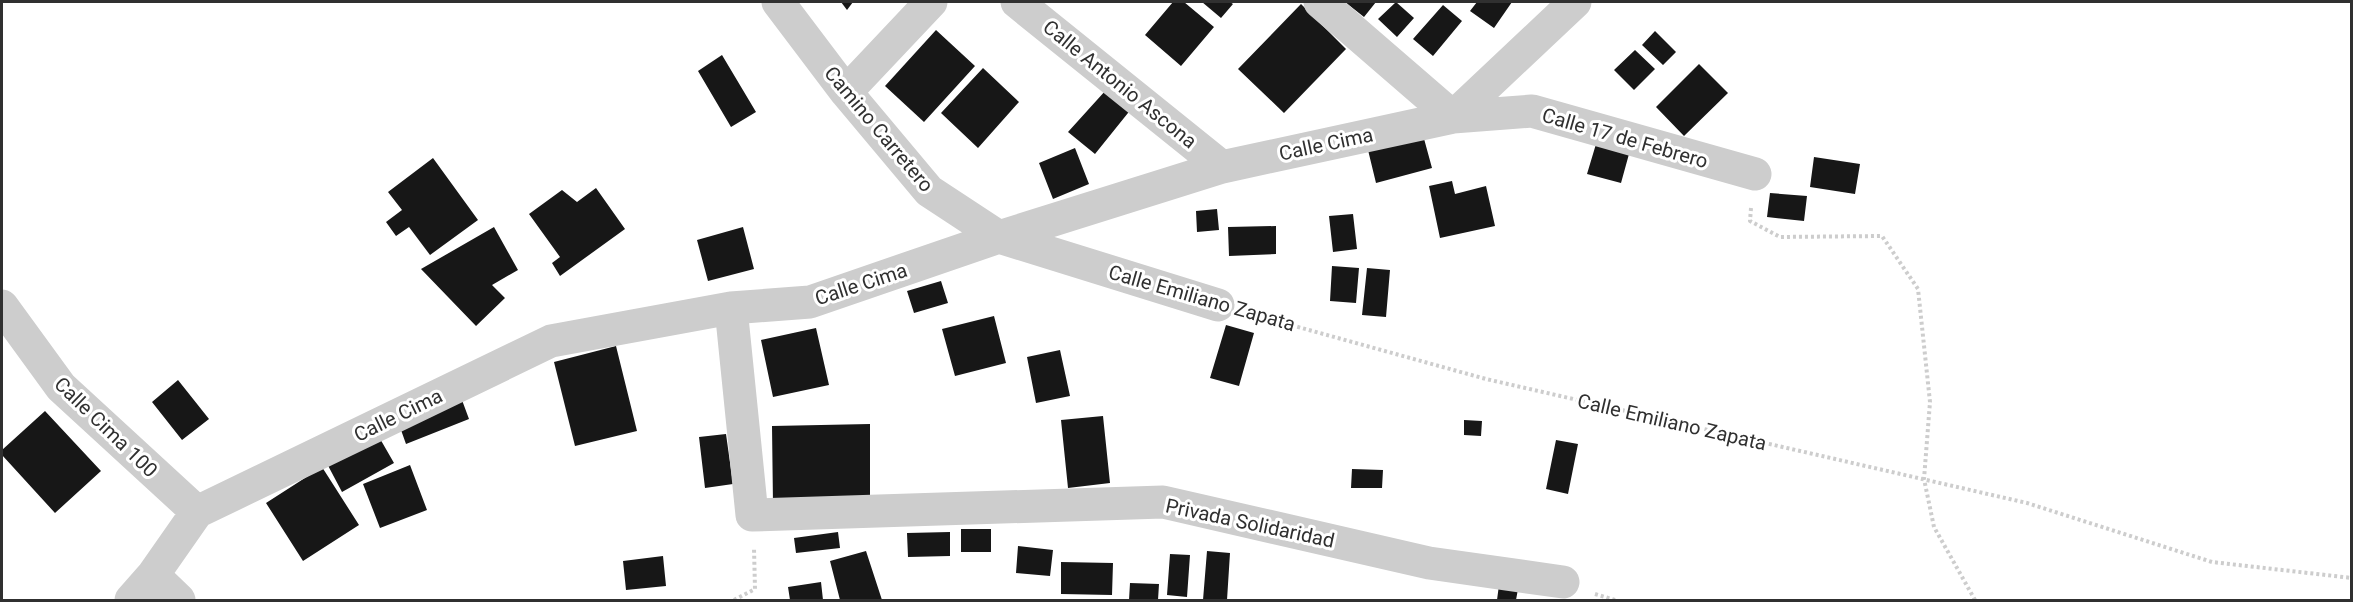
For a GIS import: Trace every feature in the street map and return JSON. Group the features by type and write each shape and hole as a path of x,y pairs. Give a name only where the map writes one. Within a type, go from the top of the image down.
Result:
{"street":[{"name":"Camino Carretero","path":"778,2 846,92 929,191 999,237"},
{"path":"846,92 931,2"},
{"name":"Calle Antonio Ascona","path":"1017,2 1222,167"},
{"path":"1320,2 1453,117 1575,2"},
{"name":"Calle 17 de Febrero","path":"1453,117 1532,111 1755,174"},
{"name":"Calle Cima","path":"131,600 153,575 197,512 550,341 730,308 810,302 999,237 1222,167 1453,117"},
{"name":"Calle Emiliano Zapata","path":"999,237 1218,305"},
{"name":"Calle Cima 100","path":"2,306 61,387 197,512"},
{"path":"730,308 752,515"},
{"name":"Privada Solidaridad","path":"752,515 1163,502 1428,563 1563,582"},
{"path":"153,575 179,600"}],"path":[{"path":"1755,174 1750,221 1780,237 1882,236 1918,289 1930,402 1923,479 1934,527 1974,600"},
{"name":"Calle Emiliano Zapata","path":"1218,305 1486,379 2027,503 2212,562 2352,578"},
{"path":"734,600 755,589 752,515"}],"building":[{"path":"841,2 853,2 847,10"},
{"path":"1173,2 1184,2 1214,27 1181,66 1145,35"},
{"path":"1202,2 1230,2 1233,4 1221,18"},
{"path":"1345,2 1376,2 1364,17"},
{"path":"1396,2 1414,18 1397,37 1378,19"},
{"path":"1477,2 1512,2 1494,28 1470,11"},
{"path":"1301,4 1346,49 1284,113 1238,69"},
{"path":"1443,5 1462,21 1433,56 1413,39"},
{"path":"936,30 975,66 924,122 885,86"},
{"path":"1655,31 1676,52 1663,65 1642,45"},
{"path":"1635,50 1655,69 1634,90 1614,70"},
{"path":"722,55 756,112 731,127 698,71"},
{"path":"1699,64 1728,93 1684,136 1656,107"},
{"path":"983,68 1019,102 978,148 941,113"},
{"path":"1106,90 1132,108 1095,154 1068,132"},
{"path":"1423,135 1432,168 1376,183 1368,150"},
{"path":"1596,144 1629,154 1621,183 1587,174"},
{"path":"1075,148 1089,184 1053,199 1039,163"},
{"path":"1814,157 1860,164 1855,194 1810,187"},
{"path":"433,158 478,220 430,255 409,227 396,236 386,222 402,210 388,192"},
{"path":"1452,181 1455,194 1486,186 1495,226 1440,238 1429,186"},
{"path":"596,188 625,229 560,276 552,263 560,257 529,214 562,190 577,202"},
{"path":"1770,193 1807,196 1804,221 1767,217"},
{"path":"1217,209 1219,230 1197,232 1196,211"},
{"path":"1353,214 1357,249 1333,252 1329,216"},
{"path":"1276,226 1276,254 1229,256 1228,227"},
{"path":"494,227 518,270 492,285 505,298 476,326 421,269"},
{"path":"743,227 754,269 708,281 697,240"},
{"path":"1332,266 1359,268 1356,303 1330,301"},
{"path":"1367,268 1390,270 1386,317 1362,315"},
{"path":"941,281 948,303 914,313 907,291"},
{"path":"994,316 1006,363 955,376 942,329"},
{"path":"1226,325 1254,333 1239,386 1210,378"},
{"path":"816,328 829,385 773,397 761,340"},
{"path":"616,346 637,431 575,446 554,362"},
{"path":"1060,350 1070,396 1036,403 1027,357"},
{"path":"178,380 209,419 182,440 152,402"},
{"path":"459,392 469,419 406,444 396,416"},
{"path":"45,411 101,471 55,513 2,455 2,450"},
{"path":"1103,416 1110,483 1068,488 1061,420"},
{"path":"1464,420 1482,421 1481,436 1464,435"},
{"path":"870,424 870,505 773,505 772,426"},
{"path":"375,430 394,463 342,492 324,458"},
{"path":"726,434 733,484 705,488 699,437"},
{"path":"1556,440 1578,444 1568,494 1546,489"},
{"path":"410,465 427,510 380,528 363,484"},
{"path":"322,467 359,525 303,561 266,503"},
{"path":"1352,469 1383,470 1382,488 1351,488"},
{"path":"961,529 991,529 991,552 961,552"},
{"path":"838,532 840,548 796,553 794,538"},
{"path":"950,532 950,556 908,557 907,533"},
{"path":"1018,546 1053,550 1050,576 1016,573"},
{"path":"866,551 882,600 840,600 830,561"},
{"path":"1207,551 1230,553 1227,600 1203,600"},
{"path":"1170,554 1190,555 1187,597 1167,595"},
{"path":"663,556 666,586 626,590 623,561"},
{"path":"1061,562 1113,563 1112,595 1061,594"},
{"path":"821,582 823,600 790,600 788,587"},
{"path":"1130,583 1159,584 1158,600 1129,600"},
{"path":"1499,585 1518,589 1516,600 1497,600"}]}
